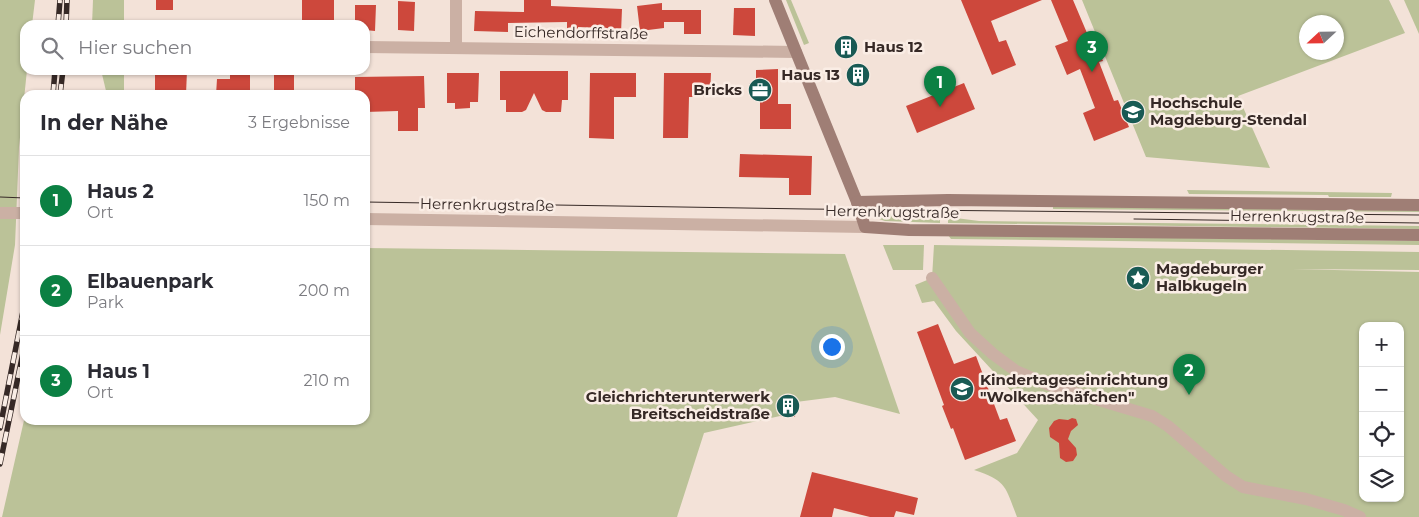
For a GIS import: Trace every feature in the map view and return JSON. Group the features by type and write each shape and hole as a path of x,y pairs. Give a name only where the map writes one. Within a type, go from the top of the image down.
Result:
{"street":[{"path":"456,0 456,48"},
{"path":"775,0 866,227"},
{"name":"Eichendorffstraße","path":"370,47 796,52"},
{"name":"Herrenkrugstraße","path":"857,202 964,200 1419,205"},
{"path":"0,213 20,213"},
{"name":"Herrenkrugstraße","path":"370,219 866,227 909,230 1419,235"},
{"path":"932,278 970,333 993,354 1016,371 1049,385 1152,416 1168,426 1226,476 1243,487 1315,501 1360,517"}],"green space":[{"path":"0,0 35,0 33,20 20,20 20,75 26,75 25,90 20,90 20,137 15,245 0,335"},
{"path":"93,0 124,0 124,20 92,20"},
{"path":"786,0 791,0 809,43 804,45"},
{"path":"1082,0 1389,0 1405,33 1344,56 1344,15 1299,15 1299,60 1333,60 1238,96 1270,168 1146,157"},
{"path":"1404,0 1419,0 1419,34"},
{"path":"102,75 124,75 124,90 106,90"},
{"path":"1187,190 1392,193 1391,197 1329,197 1328,195 1189,194"},
{"path":"1053,206 1419,210 1419,212 1053,209"},
{"path":"877,213 940,216 940,223 885,221 879,219"},
{"path":"948,217 979,221 1419,226 1419,229 948,223"},
{"path":"948,235 1419,241 1419,245 951,239"},
{"path":"883,245 924,245 923,270 893,270"},
{"path":"934,245 1419,252 1419,270 1292,269 1419,272 1419,517 1017,517 1007,491 1003,486 993,478 974,470 1017,453 1038,420 956,331 934,301 922,303 915,285 932,278"},
{"path":"370,248 845,254 900,414 835,397 796,402 780,401 780,416 704,433 677,517 2,517 23,425 370,425"}],"building":[{"path":"156,0 173,0 173,10 156,10"},
{"path":"302,0 334,0 334,20 302,20"},
{"path":"524,0 551,0 551,6 622,9 621,33 605,33 605,28 578,27 578,33 567,33 567,22 508,23 508,32 474,31 475,11 524,12"},
{"path":"961,0 1042,0 991,21 999,42 1006,40 1016,65 992,75"},
{"path":"1051,0 1073,0 1087,33 1091,31 1103,61 1099,62 1114,101 1118,100 1129,127 1094,141 1083,113 1095,108 1080,69 1067,75 1055,46 1068,41"},
{"path":"398,1 415,2 414,31 398,30"},
{"path":"662,3 662,10 701,10 701,34 684,34 684,22 664,22 664,28 640,31 637,6"},
{"path":"355,5 376,5 375,31 370,30 370,20 355,20"},
{"path":"734,8 755,8 755,36 733,35"},
{"name":"Haus 12","path":"849,39 854,50 843,55 838,43"},
{"name":"Haus 13","path":"861,67 866,79 855,83 850,72"},
{"path":"778,69 778,104 791,104 791,129 760,129 760,92 756,92 756,70"},
{"path":"500,71 568,71 568,100 562,100 561,112 546,112 542,110 534,93 526,110 522,112 506,112 506,100 500,100"},
{"path":"447,73 479,73 478,102 470,102 470,108 455,109 455,103 447,103"},
{"path":"590,73 636,73 636,97 614,97 614,139 589,138"},
{"path":"664,73 711,73 710,97 689,97 688,138 663,138"},
{"path":"155,75 187,75 186,90 155,90"},
{"path":"230,75 250,75 250,90 216,90 217,79 230,79"},
{"path":"274,75 294,75 294,90 274,90"},
{"path":"424,76 425,108 418,108 418,131 398,131 398,111 370,112 370,90 355,90 355,77"},
{"path":"964,83 975,109 917,133 906,106"},
{"path":"740,154 812,156 811,195 789,195 789,178 739,177"},
{"path":"938,324 954,364 976,356 1000,420 1007,418 1016,441 965,460 942,406 944,405 917,332"},
{"name":"Gleichrichterunterwerk Breitscheidstraße","path":"780,401 796,402 795,417 780,416"},
{"path":"1076,419 1078,425 1071,431 1068,439 1076,448 1077,455 1073,461 1066,462 1060,458 1059,443 1050,437 1049,428 1054,421"},
{"path":"812,472 918,498 914,515 896,511 894,517 870,517 834,508 832,517 800,517"}],"tram line":[{"path":"0,197 20,198"},
{"path":"370,202 807,209 1419,215"},
{"path":"1134,219 1419,223"}],"railway":[{"path":"58,20 60,0"},
{"path":"66,20 67,0"},
{"path":"53,90 55,75"},
{"path":"61,90 62,75"},
{"path":"0,428 20,326"},
{"path":"0,464 20,367"}],"place":[{"name":"Haus 12","path":"846,47"},
{"name":"Haus 1","path":"1092,72"},
{"name":"Haus 13","path":"858,75"},
{"name":"Bricks","path":"760,90"},
{"name":"Haus 2","path":"940,107"},
{"name":"Hochschule Magdeburg-Stendal","path":"1133,112"},
{"name":"Magdeburger Halbkugeln","path":"1138,278"},
{"name":"Kindertageseinrichtung \"Wolkenschäfchen\"","path":"962,389"},
{"name":"Elbauenpark","path":"1189,395"},
{"name":"Gleichrichterunterwerk Breitscheidstraße","path":"788,406"}]}
